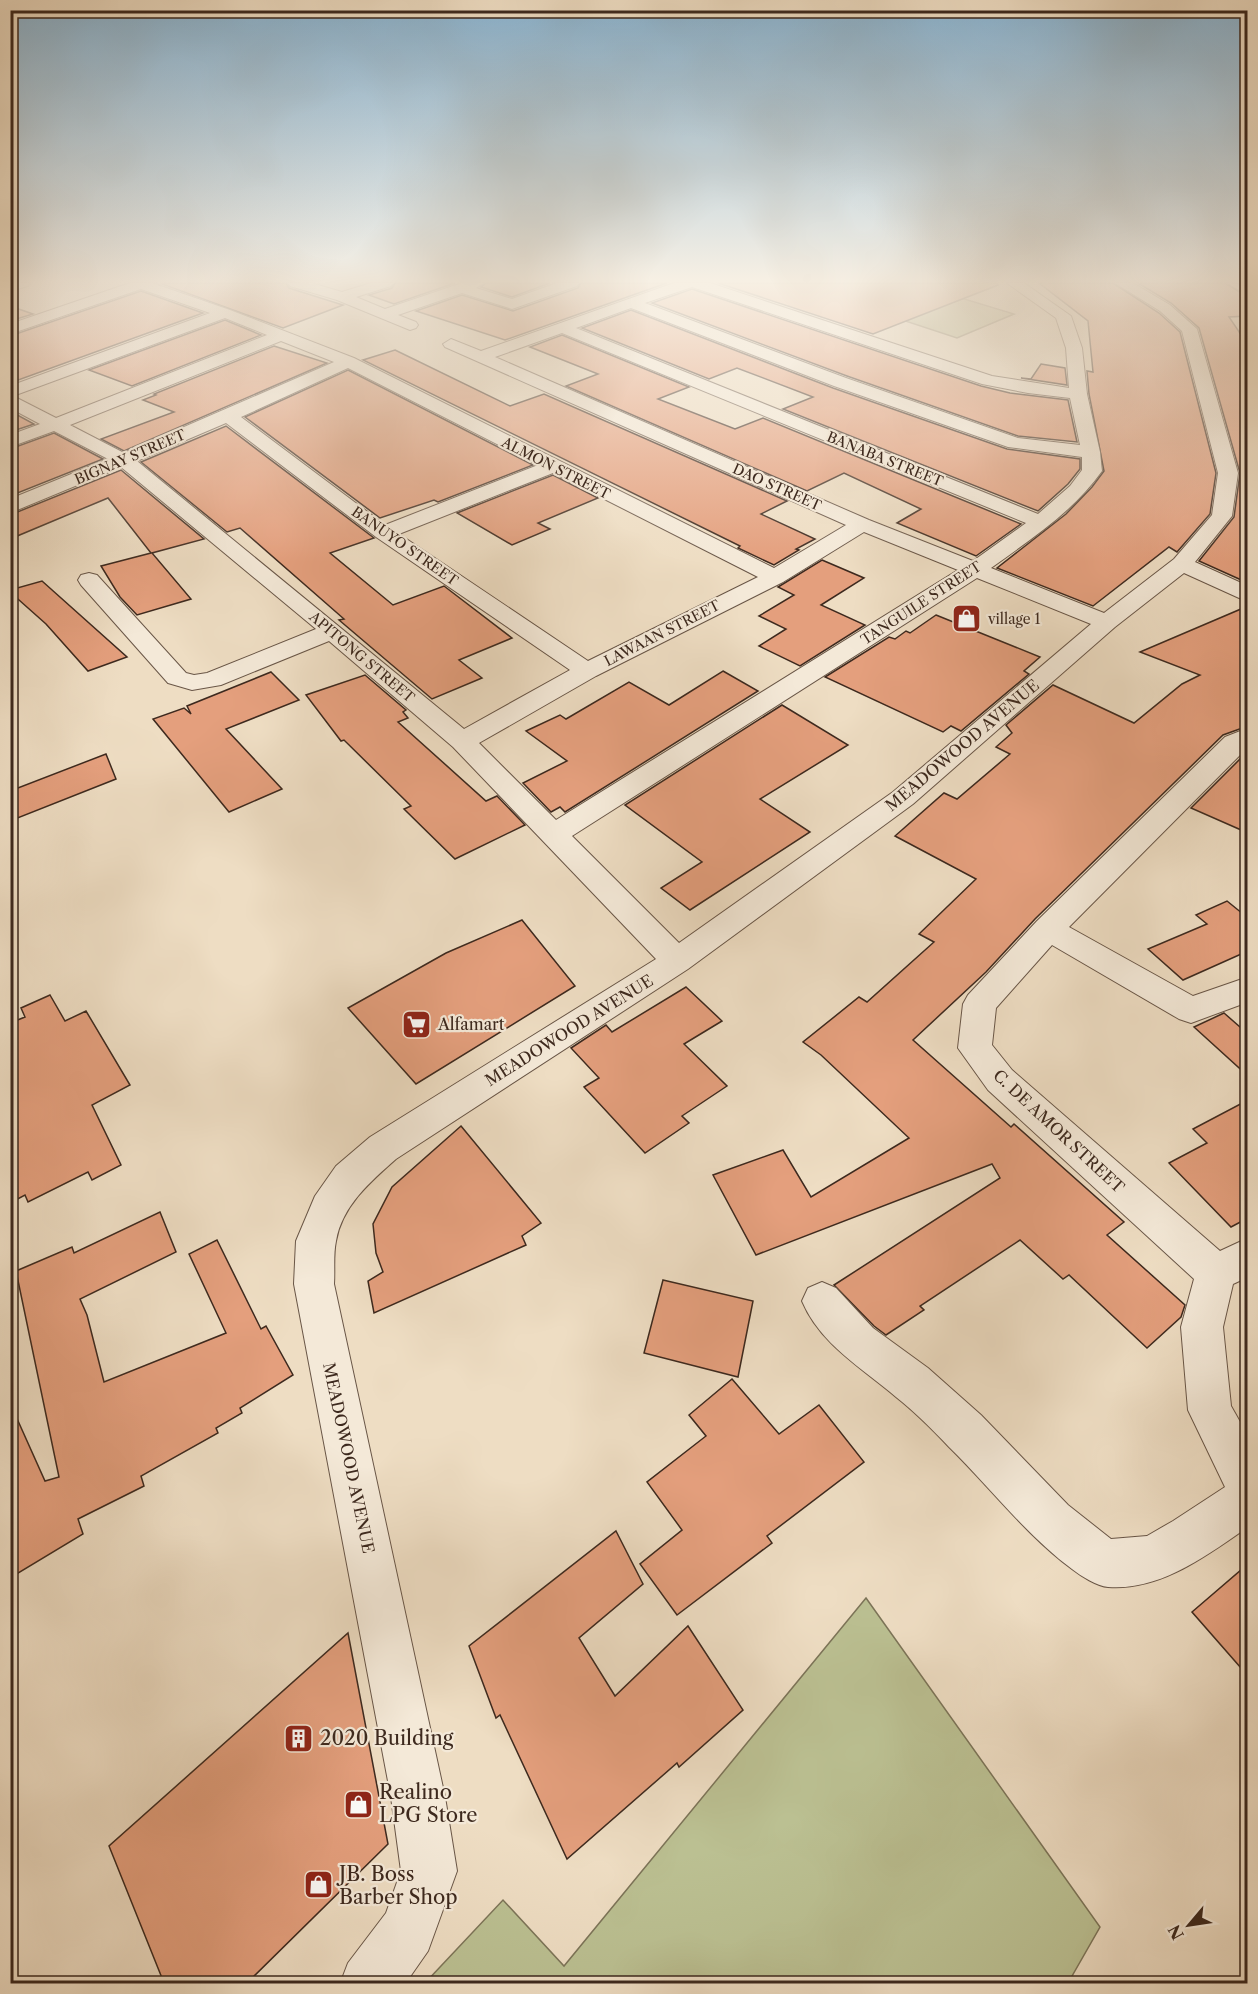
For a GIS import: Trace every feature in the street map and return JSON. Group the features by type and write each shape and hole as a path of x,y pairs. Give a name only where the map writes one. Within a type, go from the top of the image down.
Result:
{"street":[{"path":"10,392 53,376"},
{"path":"10,442 179,376"},
{"name":"BIGNAY STREET","path":"10,507 228,416 317,376"},
{"name":"ALMON STREET","path":"376,376 775,577"},
{"name":"DAO STREET","path":"524,376 862,524 1107,622"},
{"name":"BANABA STREET","path":"681,376 1041,522"},
{"path":"824,376 1015,443 1091,452"},
{"path":"976,376 1028,388 1078,394"},
{"name":"TANGUILE STREET","path":"553,835 975,569 1041,522 1077,490 1092,471 1091,452 1078,394 1076,376"},
{"name":"MEADOWOOD AVENUE","path":"369,1983 408,1931 429,1871 418,1797 314,1284 316,1241 329,1208 349,1177 383,1148 677,961 903,798 1107,622 1182,564 1222,516 1231,454 1205,376"},
{"name":"APITONG STREET","path":"10,401 124,460 332,631 462,741 677,961"},
{"name":"BANUYO STREET","path":"228,416 383,533 587,670"},
{"path":"383,533 552,466"},
{"name":"LAWAAN STREET","path":"462,741 587,670 775,577 862,524"},
{"path":"1182,564 1248,595"},
{"path":"89,580 177,678 192,683 212,680 332,631"},
{"name":"C. DE AMOR STREET","path":"1248,736 1234,743 1048,929 980,1004 975,1048 1000,1080 1232,1264 1202,1327 1210,1410 1248,1484"},
{"path":"1048,929 1191,1010 1248,989"},
{"path":"822,1301 858,1342 913,1383 965,1431 1052,1521 1089,1553 1107,1563 1150,1559 1190,1538 1248,1498"}],"green space":[{"path":"866,1598 1100,1927 1068,1983 425,1983 503,1900 564,1966"}],"building":[{"path":"10,376 29,376 10,383"},
{"path":"105,376 157,376 132,386"},
{"path":"199,376 297,376 124,451 101,439 174,412 143,400 156,395 154,394"},
{"path":"335,376 360,376 533,465 438,502 434,500 380,518 245,417"},
{"path":"396,376 449,376 510,406 544,394 787,501 761,514 815,539 774,565 738,548 740,546"},
{"path":"593,376 662,376 689,387 658,399 735,429 763,418 1021,524 976,556 897,523 921,509 844,473 807,491 566,386"},
{"path":"758,376 802,376 1007,449 1080,459 1080,469 1068,484 1038,511 783,409 813,397"},
{"path":"847,376 951,376 1010,393 1068,400 1077,442 1018,436"},
{"path":"1033,376 1066,376 1067,385 1021,378 1031,379"},
{"path":"1087,376 1191,376 1216,473 1210,514 1177,552 1169,547 1093,606 997,568 1066,514 1104,471"},
{"path":"1213,376 1248,376 1248,583 1199,561 1234,517 1240,473"},
{"path":"10,411 34,424 10,432"},
{"path":"226,426 374,538 330,553 393,605 444,586 512,638 459,660 482,678 432,699 339,620 344,619 240,528 227,532 141,462"},
{"path":"54,433 103,459 10,496 10,449"},
{"path":"121,470 204,539 152,553 191,599 137,615 120,597 101,566 151,553 108,498 10,539 10,515"},
{"path":"553,475 598,498 538,523 550,529 512,545 457,513"},
{"path":"822,560 864,578 821,605 865,625 800,666 759,646 786,629 759,616 794,595 778,587"},
{"path":"42,581 127,657 88,671 46,624 10,592 10,590"},
{"path":"1248,606 1248,726 1223,735 1035,919 986,972 913,1040 1011,1127 1014,1124 1124,1222 1107,1235 1185,1305 1181,1317 1147,1348 1069,1275 1063,1279 1020,1240 920,1306 924,1310 886,1335 874,1326 834,1285 1000,1178 992,1164 756,1255 713,1175 783,1150 811,1197 909,1138 821,1055 803,1042 859,997 867,1002 934,942 919,934 976,879 895,836 944,793 957,799 1010,754 996,747 1012,733 1006,725 1053,685 1134,723 1182,684 1200,675 1140,652"},
{"path":"936,615 1040,657 1024,671 1029,674 961,731 951,726 943,732 825,677 889,637 895,639 906,631 910,633"},
{"path":"723,671 758,691 565,812 560,807 551,812 523,783 567,761 526,731 560,715 566,719 629,682 669,705"},
{"path":"271,672 299,700 226,729 282,789 229,812 153,719 184,708 191,714 187,706"},
{"path":"365,675 406,710 403,712 408,718 398,722 486,801 497,796 525,825 455,859 404,809 411,806 344,740 341,741 306,695"},
{"path":"782,705 848,745 760,799 810,832 690,910 661,888 702,862 625,805"},
{"path":"1248,751 1248,833 1191,808"},
{"path":"106,754 116,779 10,821 10,791"},
{"path":"1227,901 1248,918 1248,951 1183,980 1148,949 1207,924 1196,915"},
{"path":"522,920 575,986 416,1084 348,1008 446,953"},
{"path":"686,987 722,1021 684,1044 727,1086 682,1116 689,1123 645,1153 584,1087 599,1078 571,1048 606,1025 612,1032"},
{"path":"50,995 65,1021 86,1011 130,1085 92,1105 121,1165 92,1180 88,1172 28,1202 25,1195 10,1203 10,1023 25,1017 21,1008"},
{"path":"1224,1013 1248,1034 1248,1076 1194,1027"},
{"path":"1248,1100 1248,1218 1231,1227 1169,1163 1207,1143 1193,1129"},
{"path":"461,1126 541,1223 522,1236 526,1245 374,1313 368,1281 383,1272 376,1253 373,1224 392,1187"},
{"path":"160,1212 176,1252 80,1299 87,1315 104,1382 226,1333 189,1254 217,1240 261,1329 266,1326 293,1375 240,1408 242,1413 216,1428 218,1433 141,1476 144,1486 78,1519 83,1534 10,1578 10,1403 45,1481 59,1477 16,1271 72,1247 74,1253"},
{"path":"663,1280 753,1301 738,1377 644,1353"},
{"path":"732,1379 779,1434 819,1405 864,1462 767,1536 772,1543 677,1615 640,1564 682,1530 647,1482 706,1436 689,1415"},
{"path":"616,1531 643,1584 579,1638 615,1696 688,1626 743,1710 679,1767 677,1763 567,1859 500,1715 496,1718 469,1646"},
{"path":"1248,1564 1248,1676 1192,1612"},
{"name":"2020 Building","path":"348,1633 388,1844 247,1983 164,1983 109,1846"}],"place":[{"name":"village 1","path":"967,619"},
{"name":"Alfamart","path":"417,1024"},
{"name":"2020 Building","path":"299,1738"},
{"name":"Realino LPG Store","path":"358,1804"},
{"name":"JB. Boss Barber Shop","path":"318,1885"}]}
